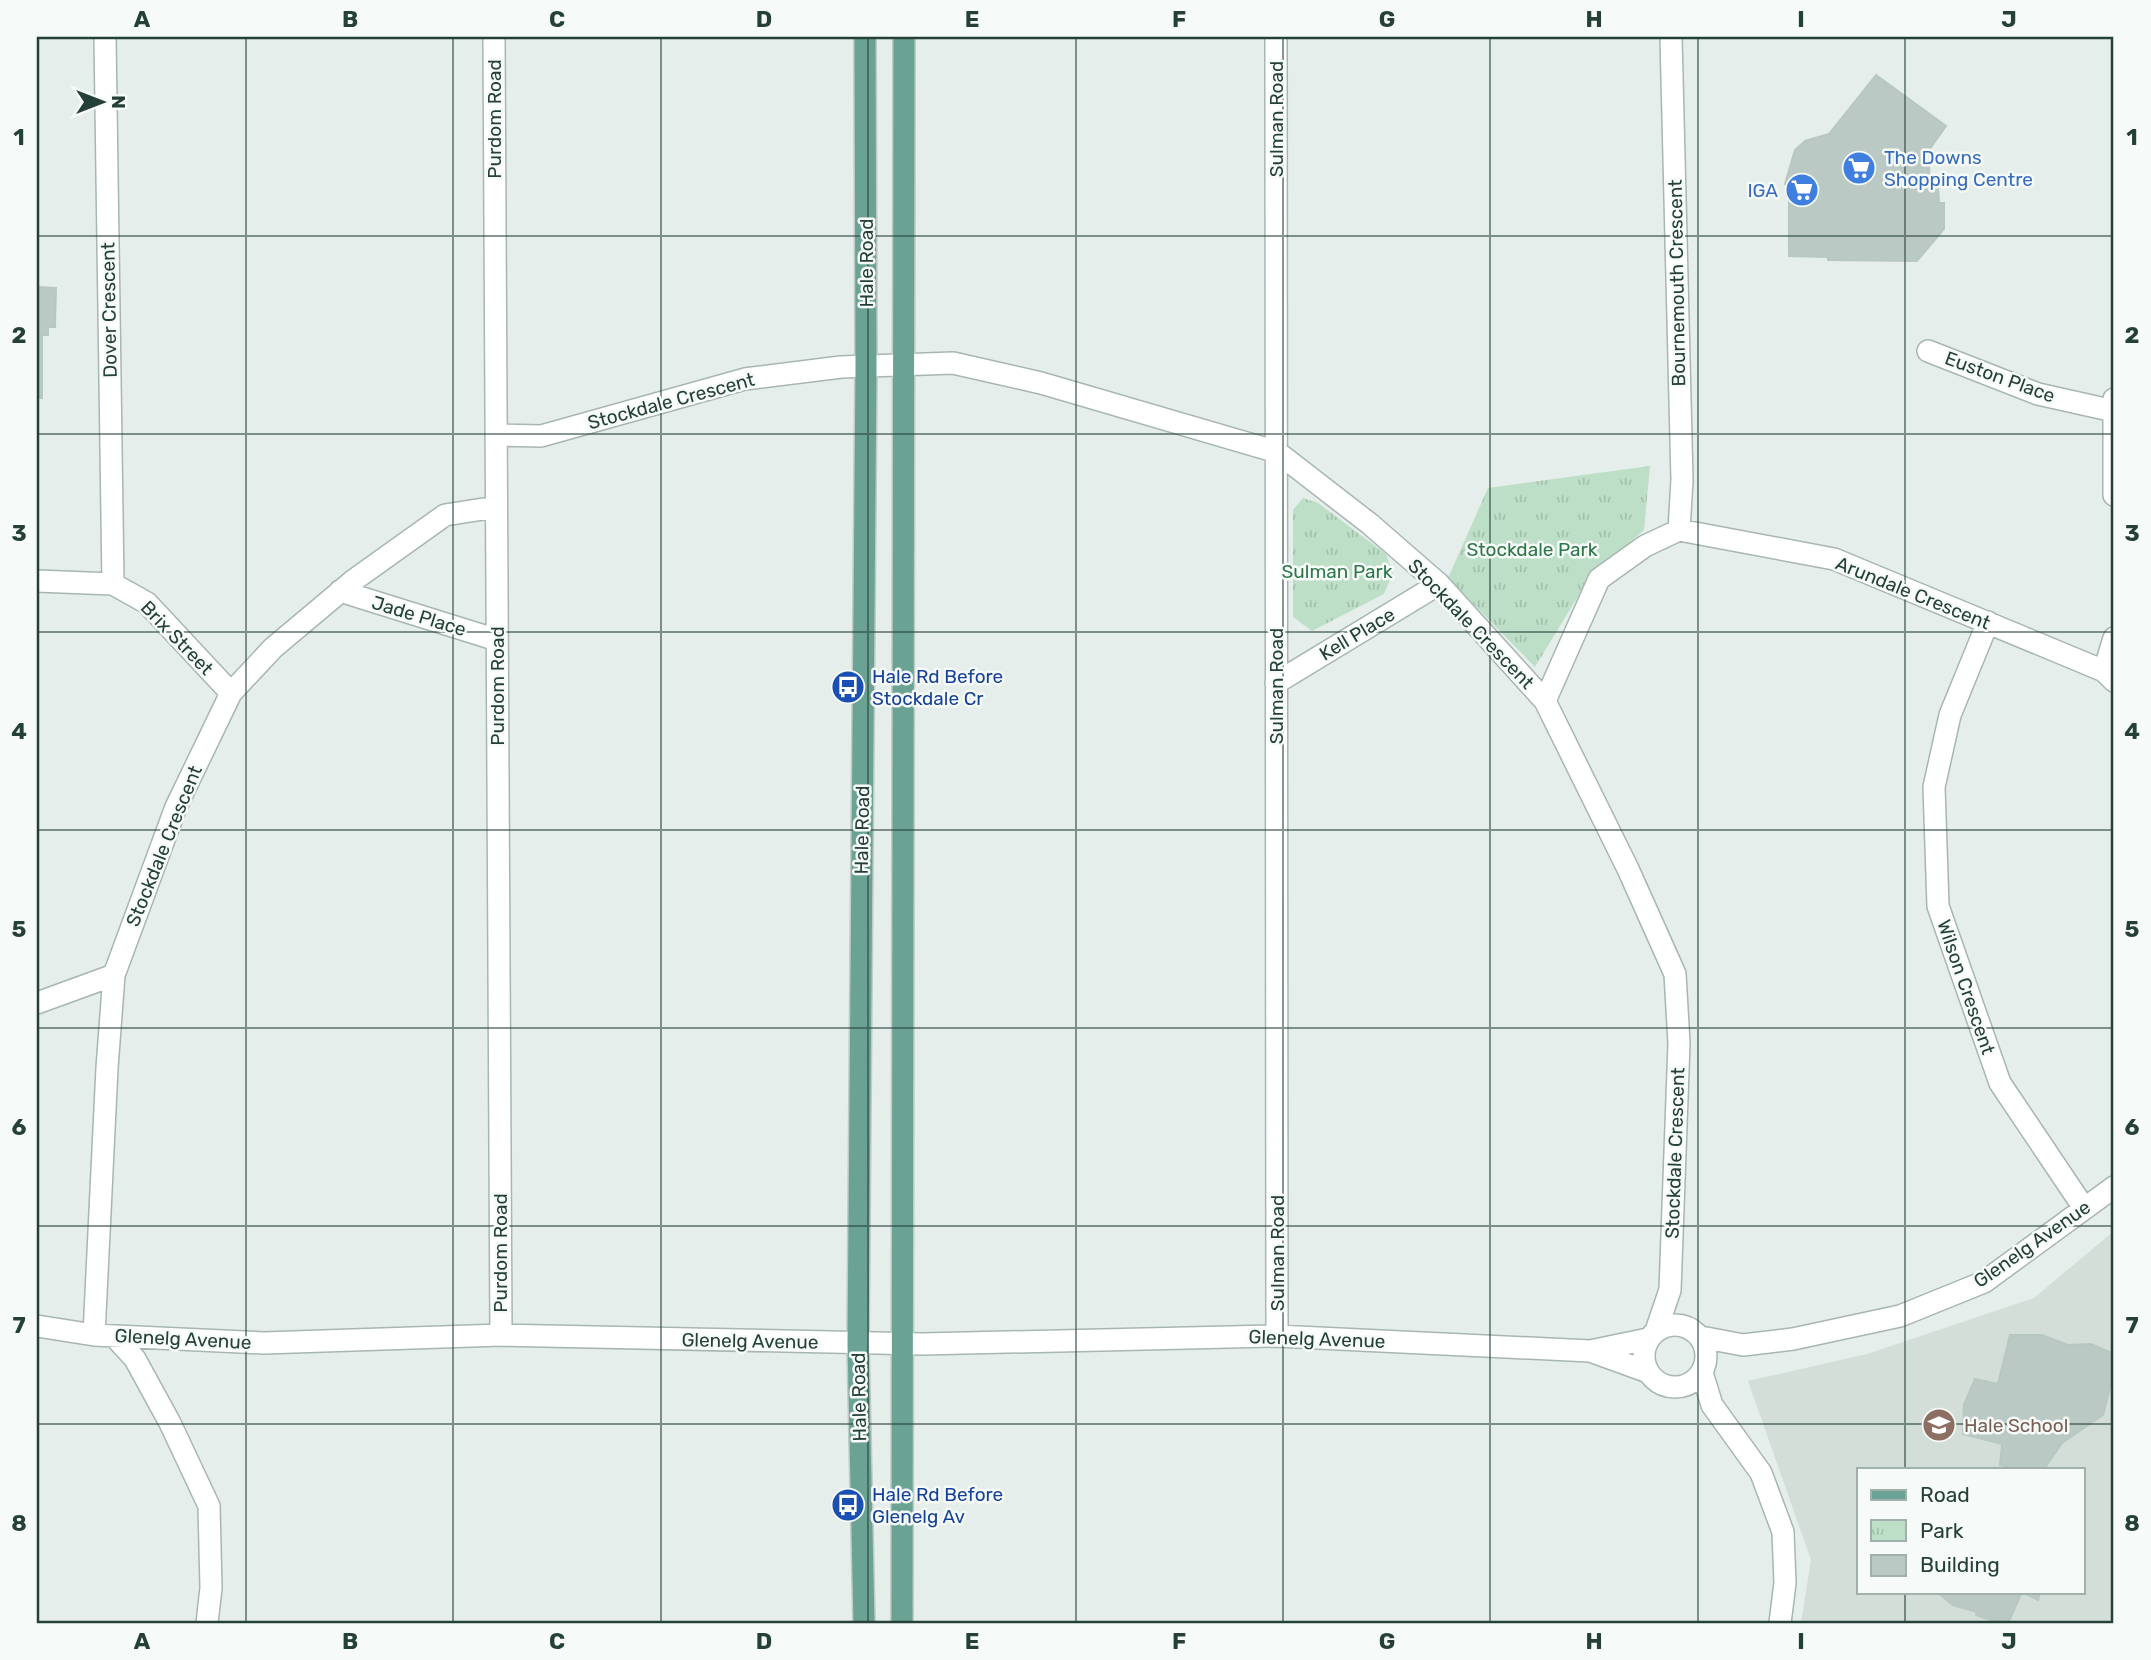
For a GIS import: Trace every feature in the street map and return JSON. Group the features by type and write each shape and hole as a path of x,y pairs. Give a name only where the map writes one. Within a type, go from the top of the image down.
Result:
{"main road":[{"name":"Hale Road","path":"864,1623 858,1344 866,366 865,37"},
{"name":"Hale Road","path":"902,1623 904,37"}],"street":[{"name":"Dover Crescent","path":"105,37 113,584"},
{"name":"Purdom Road","path":"494,37 501,1335"},
{"name":"Sulman Road","path":"1276,37 1278,1336"},
{"name":"Bournemouth Crescent","path":"1671,37 1682,480 1679,530"},
{"name":"Euston Place","path":"1928,351 2038,394 2114,411"},
{"name":"Stockdale Crescent","path":"496,436 541,436 746,379 841,367 953,363 1041,383 1277,452 1370,524 1439,584 1545,701 1628,869 1675,974 1679,1043 1670,1290 1652,1335"},
{"path":"2114,398 2114,495"},
{"name":"Stockdale Crescent","path":"104,1336 107,1068 114,975 176,807 231,693 273,648 340,591 445,516 496,507"},
{"name":"Arundale Crescent","path":"1679,530 1834,559 1988,622 2109,676"},
{"path":"1545,701 1599,579 1645,546 1679,530"},
{"name":"Brix Street","path":"37,581 113,584 146,603 231,693"},
{"name":"Kell Place","path":"1276,683 1439,584"},
{"name":"Jade Place","path":"340,591 497,640"},
{"name":"Wilson Crescent","path":"1988,622 1950,715 1934,787 1938,906 2000,1083 2084,1208"},
{"path":"2109,676 2114,638"},
{"path":"37,1003 114,975"},
{"name":"Glenelg Avenue","path":"1590,1351 1652,1335 1670,1325 1688,1327 1701,1337 1744,1345 1793,1339 1900,1316 1984,1282 2114,1187"},
{"name":"Stockdale Crescent","path":"1670,1290 1682,1326"},
{"name":"Glenelg Avenue","path":"37,1326 104,1336 264,1343 501,1335 858,1344 1278,1336 1590,1351 1648,1372 1662,1385 1676,1388 1694,1382 1703,1370 1744,1345"},
{"path":"1648,1372 1644,1366 1643,1352 1652,1335"},
{"path":"104,1336 135,1359 170,1423 209,1506 211,1588 207,1623"},
{"path":"1701,1337 1706,1349 1703,1370 1712,1405 1761,1473 1783,1532 1785,1583 1780,1623"},
{"path":"1676,1388 1712,1405"}],"shaded area":[{"name":"Hale School","path":"2114,1231 2114,1623 1801,1623 1811,1560 1748,1381 1867,1354 2034,1298"}],"green space":[{"name":"Stockdale Park","path":"1650,466 1644,530 1591,575 1535,667 1448,578 1488,488"},
{"name":"Sulman Park","path":"1303,498 1318,503 1386,554 1393,573 1384,594 1312,631 1293,617 1293,510"}],"building":[{"name":"The Downs Shopping Centre","path":"1876,75 1946,126 1922,160 1929,166 1930,188 1938,187 1939,203 1944,203 1944,229 1917,261 1828,260 1828,257 1789,256 1789,184 1785,184 1795,150 1805,141 1829,134"},
{"path":"37,287 56,288 55,327 48,327 48,335 42,335 42,398 37,398"},
{"path":"2010,1335 2042,1335 2068,1345 2091,1344 2114,1354 2114,1372 2103,1415 2062,1443 2045,1468 2011,1468 2000,1465 2002,1444 1963,1434 1964,1405 1975,1379 1998,1384"},
{"path":"1939,1594 2021,1594 2008,1623 1999,1623 1976,1615 1977,1612 1953,1605"},
{"path":"2026,1594 2040,1594 2038,1600"}],"place":[{"name":"The Downs Shopping Centre","path":"1859,168"},
{"name":"IGA","path":"1802,190"},
{"name":"Hale Rd Before Stockdale Cr","path":"848,687"},
{"name":"Hale School","path":"1939,1425"},
{"name":"Hale Rd Before Glenelg Av","path":"848,1505"}]}
